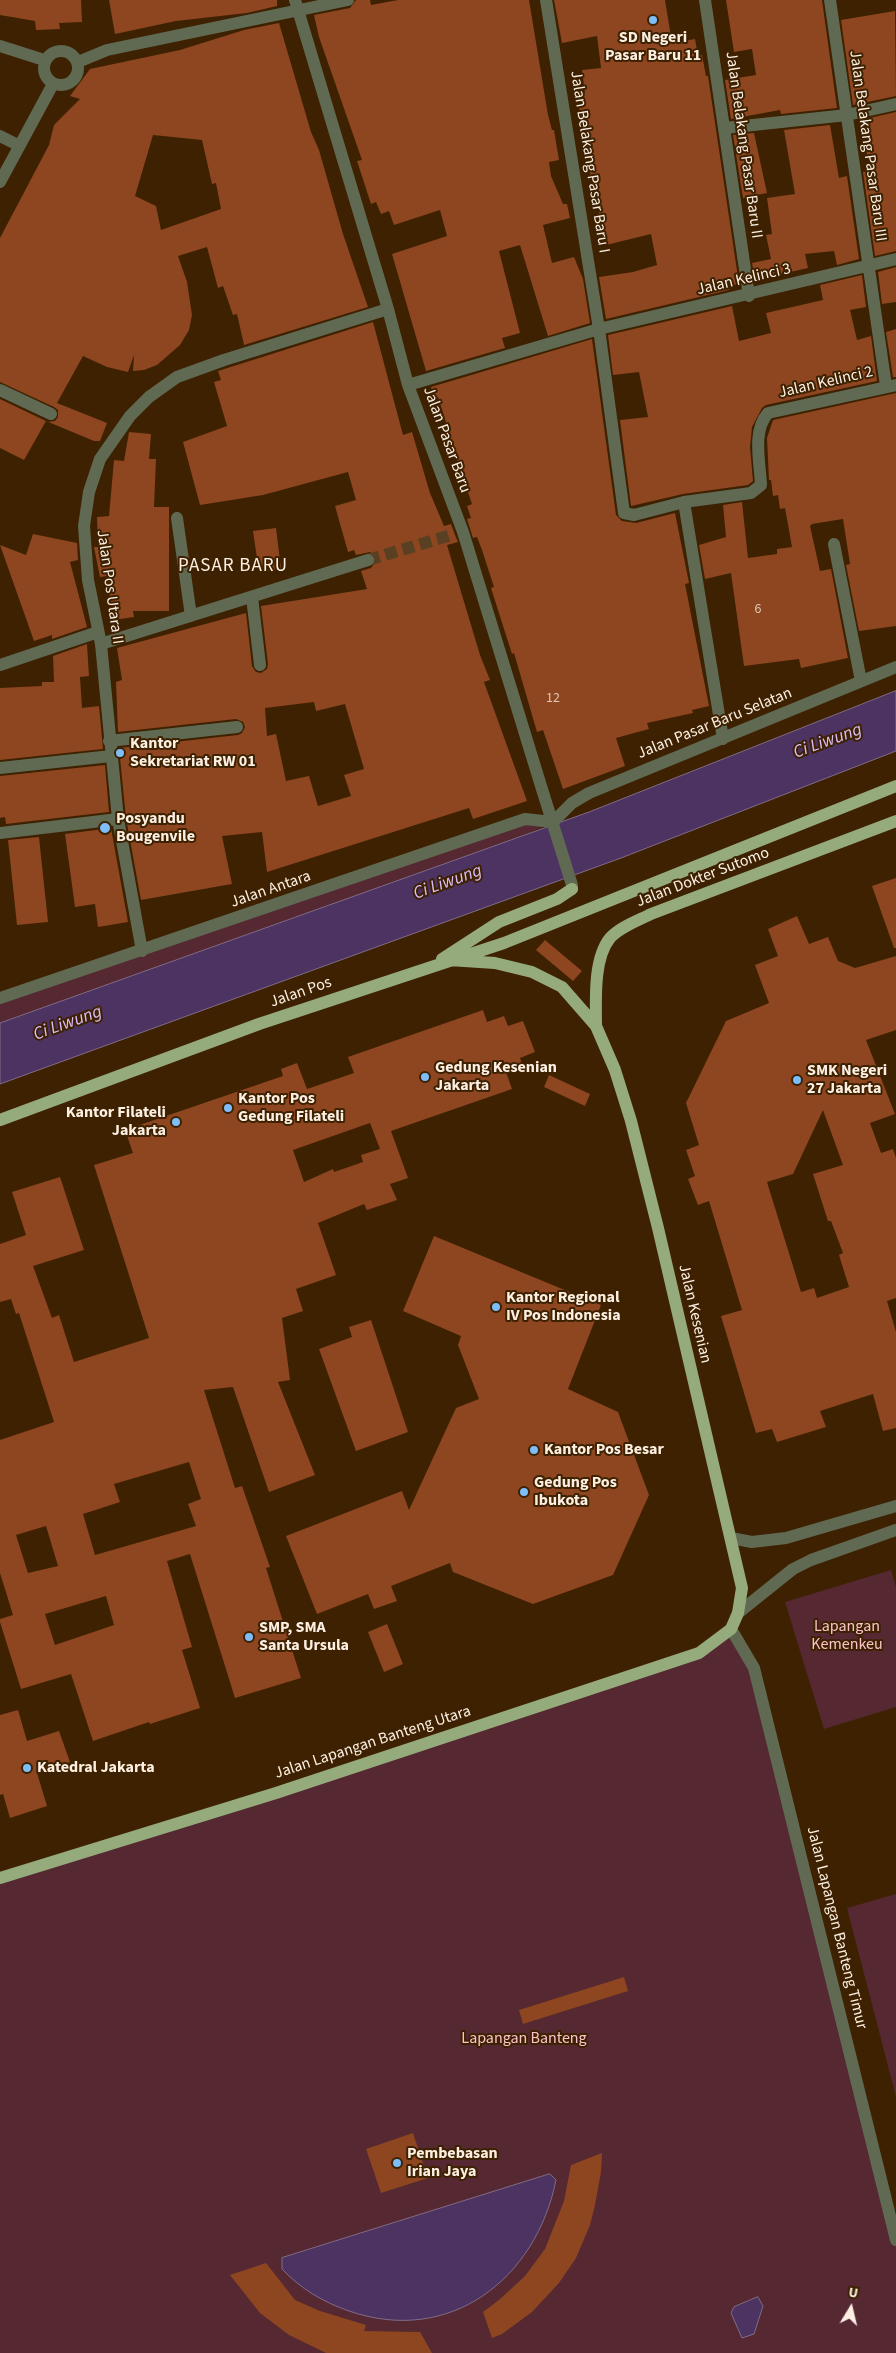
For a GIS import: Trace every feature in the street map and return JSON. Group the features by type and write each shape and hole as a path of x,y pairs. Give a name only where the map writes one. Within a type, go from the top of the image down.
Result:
{"main road":[{"name":"Jalan Dokter Sutomo","path":"612,898 896,786"},
{"name":"Jalan Dokter Sutomo","path":"596,1026 596,981 604,949 610,938 621,929 651,914 896,821"},
{"path":"434,965 499,922 557,899 571,885"},
{"name":"Jalan Pos","path":"0,1120 259,1024 504,943 612,898"},
{"path":"449,960 495,963 532,972 562,987 596,1026"},
{"name":"Jalan Kesenian","path":"596,1026 615,1070 632,1120 742,1588 738,1613"},
{"path":"731,1630 738,1613"},
{"name":"Jalan Lapangan Banteng Utara","path":"0,1878 276,1793 699,1653 731,1630"}],"street":[{"path":"78,62 107,50 296,5 348,0"},
{"name":"Jalan Belakang Pasar Baru I","path":"546,0 593,331 624,513 634,515 684,502"},
{"name":"Jalan Belakang Pasar Baru II","path":"705,0 749,296"},
{"name":"Jalan Belakang Pasar Baru III","path":"830,0 867,267 891,385"},
{"name":"Jalan Pasar Baru","path":"296,5 388,310 408,385 554,823 571,885"},
{"path":"0,46 44,60"},
{"path":"62,50 72,54 78,62 78,73 72,82 63,86 53,84 46,78 43,69 44,60 52,52 62,50"},
{"path":"0,182 18,145 53,84"},
{"path":"725,128 847,115 896,104"},
{"path":"0,136 18,145"},
{"name":"Jalan Kelinci 3","path":"408,385 593,331 749,296 896,259"},
{"name":"Jalan Pos Utara II","path":"142,951 118,819 99,638 88,580 84,526 85,510 100,459 130,416 149,397 177,378 224,360 388,310"},
{"name":"Jalan Kelinci 2","path":"684,502 751,493 759,488 761,485 759,430 761,420 768,413 891,385"},
{"path":"0,390 51,414"},
{"path":"684,502 723,739"},
{"path":"177,518 191,616"},
{"path":"834,544 861,681"},
{"path":"0,665 99,638 191,616 368,560"},
{"path":"252,597 260,665"},
{"name":"Jalan Pasar Baru Selatan","path":"554,823 572,802 589,793 896,668"},
{"path":"109,741 237,726"},
{"path":"0,768 111,756"},
{"path":"0,833 118,819"},
{"name":"Jalan Antara","path":"0,998 525,819 554,823"},
{"path":"731,1538 752,1542 786,1538 896,1506"},
{"path":"738,1613 793,1569 811,1560 896,1530"},
{"name":"Jalan Lapangan Banteng Timur","path":"731,1630 754,1668 896,2240"}],"green space":[{"path":"525,819 553,822 527,834 0,1023 0,1000"},
{"name":"Lapangan Kemenkeu","path":"891,1570 896,1587 896,1707 824,1729 785,1602"},
{"name":"Lapangan Banteng","path":"731,1629 744,1650 896,2243 896,2353 0,2353 0,1877 699,1653"},
{"path":"896,1894 896,2097 847,1908"}],"water":[{"name":"Ci Liwung","path":"896,691 896,751 621,858 0,1084 0,1023 589,812"},
{"path":"550,2174 556,2180 546,2215 529,2247 508,2274 483,2296 454,2311 421,2319 386,2319 349,2311 313,2294 282,2269 282,2258"},
{"path":"758,2297 763,2306 754,2334 742,2338 731,2313 734,2307"}],"building":[{"path":"0,0 81,0 82,22 59,23 60,29 36,30 35,21 0,15"},
{"path":"109,0 277,0 277,6 247,13 176,21 115,34"},
{"path":"356,0 370,0 371,5 398,0 529,0 548,115 552,130 554,130 559,160 549,162 551,176 563,204 567,204 570,218 543,225 552,263 574,257 583,279 590,323 548,336 520,245 499,251 520,333 502,338 505,348 426,371 392,254 447,236 440,210 394,225 389,211 381,214 376,202 371,204 357,161 362,160 319,37 314,15 350,8"},
{"path":"554,0 665,0 672,43 695,39 698,56 702,55 706,76 708,76 739,284 728,286 729,290 606,319 599,277 633,272 657,265 651,234 606,245 588,164 577,94 585,93 582,70 601,68 597,36 562,43"},
{"path":"726,0 822,0 837,108 781,114 780,110 731,119 725,80 756,75 752,49 734,52"},
{"path":"895,11 896,96 853,105 841,20"},
{"path":"279,23 311,132 319,150 343,234 368,307 244,345 237,314 233,315 223,286 218,288 207,247 178,256 187,282 192,315 189,330 180,345 157,365 144,370 133,371 134,355 128,372 107,367 83,356 57,403 107,423 100,441 94,441 48,422 55,421 58,417 58,410 0,382 0,238 49,145 54,125 80,99 70,96 90,69 180,50 244,30","holes":["153,135 202,140 212,184 216,183 221,209 161,230 156,206 135,196"]},
{"path":"896,112 896,251 875,256 863,172 870,171 861,120"},
{"path":"830,125 839,178 847,176 859,259 837,265 834,251 805,254 808,268 755,280 752,263 771,259 766,235 772,234 767,198 795,194 784,130"},
{"path":"754,133 767,193 743,198 733,135"},
{"path":"896,267 896,302 882,304 878,272"},
{"path":"862,275 866,307 850,310 857,340 871,336 877,381 766,405 762,408 752,427 750,447 753,481 748,485 683,494 631,506 620,420 648,417 639,372 613,375 608,335 732,306 739,341 771,333 766,313 823,300 820,285"},
{"path":"373,322 403,435 412,432 430,493 444,526 451,524 458,542 447,545 480,655 490,680 484,682 527,801 473,819 469,808 267,872 262,832 222,836 232,884 141,900 126,818 119,748 238,735 242,733 245,727 243,722 236,719 118,732 116,682 122,680 117,648 246,613 252,666 256,672 261,673 267,669 268,664 261,606 367,589 361,571 371,568 376,561 376,557 370,552 356,555 354,550 348,552 335,506 356,500 348,472 263,495 200,505 183,442 227,426 214,382 221,380 218,371","holes":["314,702 316,711 345,704 364,769 344,775 351,796 318,806 309,776 286,781 276,734 267,736 265,708"]},
{"path":"896,329 896,377 893,377 886,332"},
{"path":"592,339 616,515 622,521 636,523 675,513 689,583 685,584 709,706 692,710 693,713 647,723 649,729 616,738 625,766 563,789 543,730 537,732 514,653 512,654 491,588 494,587 482,550 477,537 473,538 467,519 471,518 467,506 472,504 453,448 450,449 445,437 450,435 438,397 434,398 431,387"},
{"path":"896,393 896,626 859,631 846,565 850,564 843,519 812,524 810,526 820,571 831,569 848,658 801,668 799,659 744,666 731,573 705,579 699,545 726,537 723,505 742,502 748,558 777,554 777,549 792,547 785,508 780,509 778,495 773,496 771,480 769,480 767,438 773,420"},
{"path":"0,399 46,421 24,460 0,448"},
{"path":"129,432 151,434 149,459 156,459 154,507 169,507 169,611 133,611 134,617 113,620 107,576 100,577 94,547 98,547 97,517 109,516 114,460 124,461"},
{"path":"276,528 281,569 259,572 253,531"},
{"path":"33,534 77,543 78,560 70,562 87,627 52,639 52,635 34,641 0,545 26,555"},
{"path":"87,644 89,676 80,677 82,708 99,706 103,749 0,760 0,688 42,686 42,682 54,682 53,656"},
{"path":"105,765 109,812 6,824 5,817 0,818 0,776"},
{"path":"111,828 128,922 98,927 95,904 75,907 65,834"},
{"path":"39,837 48,922 17,925 8,840"},
{"path":"896,878 896,948 894,948 872,886"},
{"path":"797,916 809,944 828,937 838,961 855,968 896,956 896,1030 866,1040 895,1114 870,1123 881,1153 893,1149 896,1158 896,1298 887,1301 896,1332 896,1428 883,1431 873,1394 820,1411 826,1427 777,1442 772,1429 756,1433 721,1316 742,1310 709,1201 698,1205 688,1179 695,1176 686,1150 699,1145 686,1103 726,1021 769,1003 755,965 778,956 768,929","holes":["823,1110 843,1165 813,1174 828,1221 831,1221 843,1253 839,1255 849,1287 817,1298 814,1288 801,1292 767,1182 793,1174"]},
{"path":"545,940 582,971 573,981 536,950"},
{"path":"483,1010 487,1022 504,1016 508,1026 523,1021 535,1052 520,1058 523,1066 506,1072 512,1089 391,1131 408,1178 390,1184 397,1200 367,1210 364,1204 318,1223 336,1275 296,1289 303,1311 282,1318 290,1380 278,1382 315,1475 269,1492 233,1387 204,1390 235,1488 242,1486 270,1567 266,1568 301,1678 235,1698 190,1554 167,1561 192,1647 182,1650 200,1708 150,1724 149,1722 93,1741 71,1674 21,1689 0,1622 0,1619 13,1615 0,1573 0,1440 54,1422 19,1313 16,1314 11,1299 0,1302 0,1244 26,1235 12,1192 60,1177 84,1250 33,1266 52,1318 59,1315 74,1362 149,1338 94,1165 133,1153 125,1130 283,1076 281,1069 297,1063 307,1089 354,1073 348,1057","holes":["370,1123 380,1149 361,1155 363,1162 334,1172 333,1169 304,1182 293,1150","189,1462 201,1499 188,1504 196,1526 95,1555 83,1514 120,1502 114,1484","46,1526 58,1566 28,1573 16,1535","106,1596 114,1625 55,1645 45,1614"]},
{"path":"549,1075 590,1094 585,1106 544,1087"},
{"name":"Kantor Pos Besar","path":"434,1236 601,1305 568,1389 618,1412 649,1495 613,1575 533,1604 453,1572 450,1563 391,1586 397,1601 374,1609 368,1594 317,1614 286,1536 402,1491 409,1510 456,1408 479,1399 458,1345 461,1336 403,1311"},
{"path":"371,1320 408,1432 356,1451 319,1349 352,1337 349,1327"},
{"path":"387,1624 403,1664 384,1672 368,1632"},
{"name":"Katedral Jakarta","path":"18,1710 27,1741 59,1731 70,1762 37,1773 47,1806 10,1818 3,1794 0,1795 0,1715"},
{"path":"624,1977 628,1991 523,2024 519,2010"},
{"name":"Pembebasan Irian Jaya","path":"413,2133 428,2178 381,2193 366,2149"},
{"path":"602,2153 601,2172 595,2205 590,2225 576,2258 559,2283 532,2312 502,2334 492,2338 483,2312 525,2276 545,2249 564,2201 571,2165"},
{"path":"266,2263 295,2300 320,2311 366,2325 364,2331 420,2332 432,2353 326,2353 289,2335 260,2313 230,2275"}],"tunnel":[{"path":"368,560 451,535"}],"place":[{"name":"SD Negeri Pasar Baru 11","path":"653,20"},
{"name":"Kantor Sekretariat RW 01","path":"120,753"},
{"name":"Posyandu Bougenvile","path":"105,828"},
{"name":"Gedung Kesenian Jakarta","path":"425,1077"},
{"name":"SMK Negeri 27 Jakarta","path":"797,1080"},
{"name":"Kantor Pos Gedung Filateli","path":"228,1108"},
{"name":"Kantor Filateli Jakarta","path":"176,1122"},
{"name":"Kantor Regional IV Pos Indonesia","path":"496,1307"},
{"name":"Kantor Pos Besar","path":"534,1450"},
{"name":"Gedung Pos Ibukota","path":"524,1492"},
{"name":"SMP, SMA Santa Ursula","path":"249,1637"},
{"name":"Katedral Jakarta","path":"27,1768"},
{"name":"Pembebasan Irian Jaya","path":"397,2163"}],"district":[{"name":"PASAR BARU","path":"233,567"}]}
